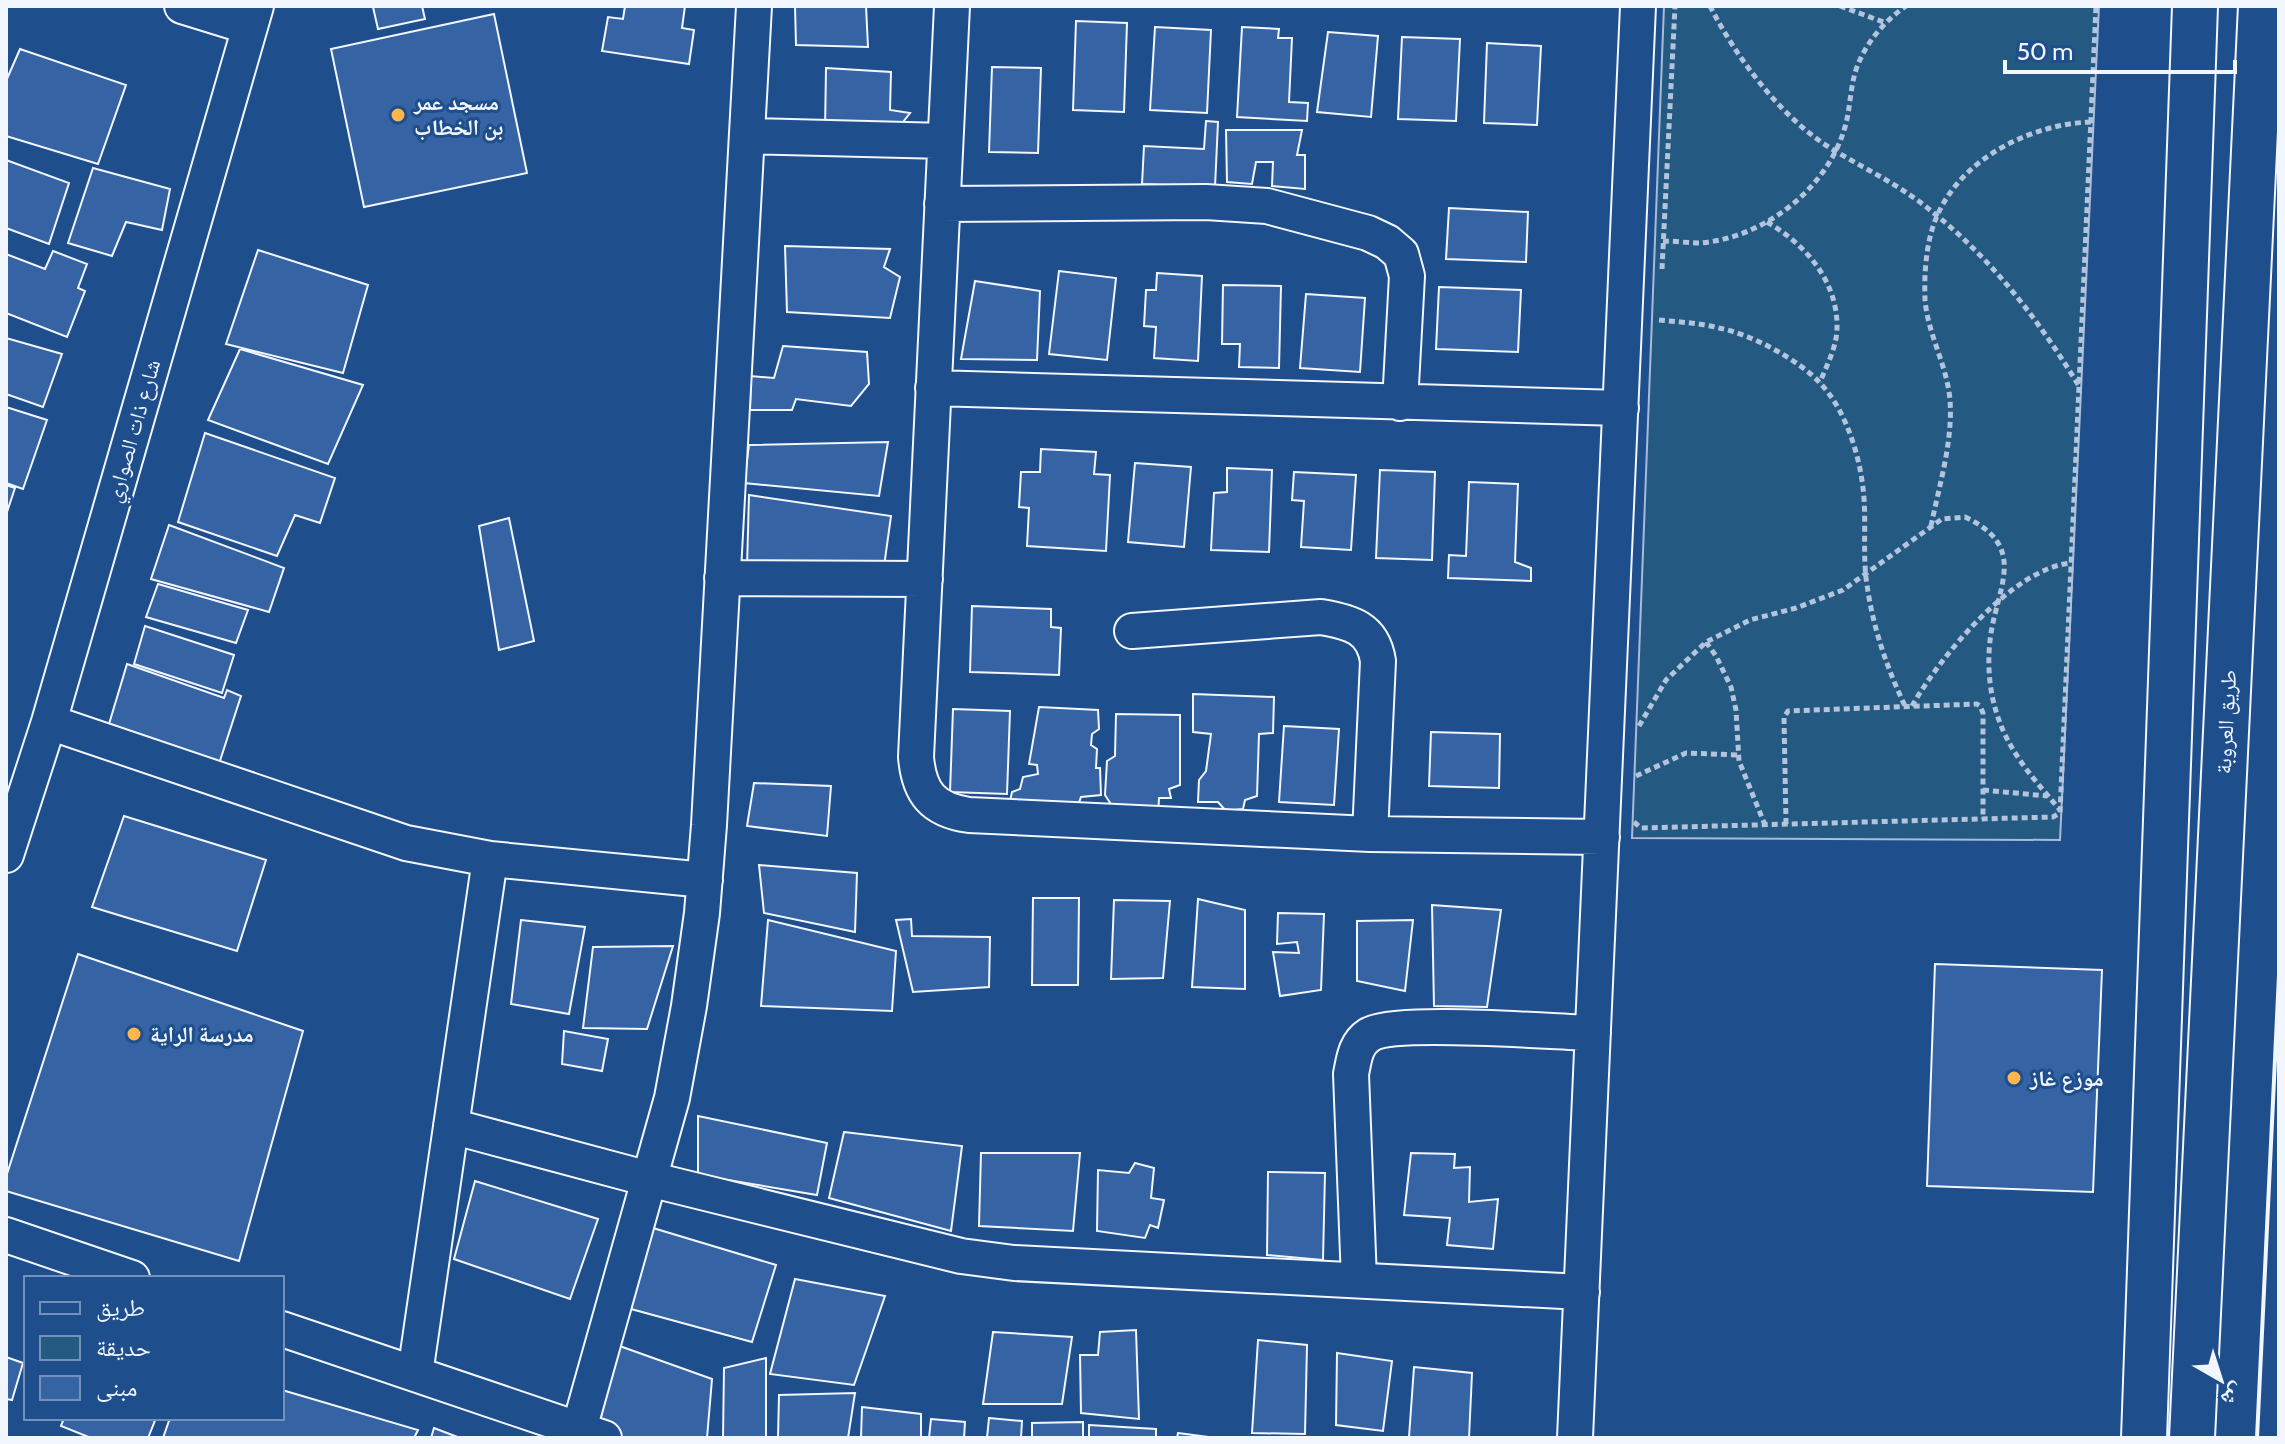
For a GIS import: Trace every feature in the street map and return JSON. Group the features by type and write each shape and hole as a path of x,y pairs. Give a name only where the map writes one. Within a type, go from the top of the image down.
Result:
{"highway":[{"path":"2144,1438 2195,6"},
{"name":"طريق العروبة","path":"2192,1438 2261,6"}],"street":[{"path":"182,6 253,16"},
{"path":"284,1330 591,1434 649,1179 672,1098 689,1006 705,880 754,6"},
{"path":"952,6 916,757 924,791 936,804 952,812 969,815 1370,834 1602,837"},
{"path":"1575,1438 1602,837 1626,771 1621,408 1638,6"},
{"name":"شارع ذات الصواري","path":"6,852 49,722 253,16"},
{"path":"747,136 945,141"},
{"path":"942,204 1206,202 1267,206 1368,233 1387,242 1401,254 1407,276 1400,403"},
{"path":"933,388 1621,408"},
{"path":"722,578 925,579"},
{"path":"1132,631 1321,617 1344,621 1368,635 1376,647 1378,661 1370,834"},
{"path":"49,722 406,843 490,859 705,880"},
{"path":"415,1374 490,859"},
{"path":"1359,1280 1351,1074 1357,1047 1368,1036 1381,1030 1412,1027 1593,1033"},
{"path":"451,1126 649,1179 961,1256 1014,1263 1582,1292"},
{"path":"6,1235 126,1276"}],"path":[{"path":"1662,273 1675,6"},
{"path":"1840,6 1886,23"},
{"path":"1663,241 1698,243 1722,239 1767,222 1804,193 1835,151 1844,131 1859,63 1873,37 1906,6"},
{"path":"1634,820 1635,826 1641,828 2058,816 2096,6"},
{"path":"1713,7 1731,43 1778,103 1835,151 1892,182 1964,238 2019,297 2079,387"},
{"path":"1931,526 1950,418 1947,380 1934,344 1926,301 1925,272 1937,215 1965,177 2005,146 2029,134 2056,126 2091,122"},
{"path":"1767,222 1805,250 1820,269 1829,288 1837,329 1833,350 1820,382"},
{"path":"1658,336 1660,304"},
{"path":"1659,320 1722,328 1746,336 1795,363 1820,382 1843,420 1859,465 1864,500 1866,574 1873,621 1882,651 1909,706"},
{"path":"1639,726 1666,680 1706,642 1750,620 1818,601 1843,590 1942,519 1965,517 1993,537 2005,561 2005,574 1991,632 1989,662 1991,692 1998,719 2008,745 2023,768 2060,811"},
{"path":"1909,706 1963,636 1999,603 2030,577 2056,565 2071,563"},
{"path":"1706,642 1731,687 1736,710 1737,755 1765,825"},
{"path":"1786,824 1784,717 1788,711 1909,706 1980,706 1983,713 1983,819"},
{"path":"1638,738 1639,710"},
{"path":"1635,791 1626,771 1686,753 1737,755"},
{"path":"1983,790 2048,796"}],"green space":[{"path":"1664,6 2099,6 2060,840 1632,838"}],"building":[{"path":"422,6 425,19 378,29 373,7"},
{"path":"625,6 685,6 682,28 694,30 689,64 602,51 608,17 623,19"},
{"path":"795,6 866,6 868,47 796,45"},
{"path":"494,14 527,173 364,207 331,49"},
{"path":"1076,21 1127,23 1124,112 1073,110"},
{"path":"1155,27 1211,30 1207,113 1150,110"},
{"path":"1242,27 1279,29 1278,38 1292,38 1289,102 1308,103 1307,121 1237,117"},
{"path":"1328,32 1378,36 1371,117 1317,112"},
{"path":"1402,37 1460,39 1456,121 1398,119"},
{"path":"1487,43 1541,46 1537,125 1484,123"},
{"path":"20,49 126,85 98,164 6,136 6,81"},
{"path":"992,67 1041,68 1038,153 989,152"},
{"path":"826,68 891,72 890,110 910,113 896,131 825,131"},
{"path":"1206,121 1218,122 1215,187 1142,184 1144,146 1204,149"},
{"path":"1226,130 1302,130 1297,155 1305,155 1305,189 1272,186 1273,162 1256,162 1252,184 1227,182"},
{"path":"6,160 69,183 49,244 6,228"},
{"path":"93,168 170,189 162,230 126,222 112,256 68,243"},
{"path":"1449,208 1528,212 1526,262 1446,259"},
{"path":"785,246 890,249 884,267 900,277 890,318 787,312"},
{"path":"258,250 368,285 343,373 226,344"},
{"path":"53,251 87,264 78,288 85,291 67,337 6,313 6,254 45,269"},
{"path":"1059,271 1116,278 1107,360 1049,354"},
{"path":"1157,273 1202,276 1198,361 1154,358 1156,327 1144,326 1146,290 1156,290"},
{"path":"975,281 1040,291 1037,360 961,359"},
{"path":"1223,285 1281,286 1279,368 1239,367 1240,344 1222,344"},
{"path":"1439,287 1521,290 1518,352 1436,349"},
{"path":"1306,294 1365,298 1360,372 1300,368"},
{"path":"6,338 62,354 43,407 6,394"},
{"path":"783,346 867,352 869,384 851,406 796,399 792,410 750,410 751,376 774,378"},
{"path":"240,349 363,385 328,464 208,420"},
{"path":"6,407 47,420 23,489 6,483"},
{"path":"205,433 335,478 320,523 295,515 277,556 178,522"},
{"path":"888,442 879,496 744,483 749,445"},
{"path":"1041,449 1096,452 1094,474 1110,475 1106,551 1027,546 1029,508 1019,507 1021,472 1040,472"},
{"path":"1135,463 1191,467 1184,547 1128,542"},
{"path":"1227,468 1272,470 1269,552 1211,550 1214,493 1227,492"},
{"path":"1380,470 1435,472 1432,560 1376,558"},
{"path":"1294,472 1356,475 1351,550 1301,547 1304,501 1292,500"},
{"path":"1469,482 1518,484 1515,562 1531,568 1531,581 1448,578 1449,555 1466,556"},
{"path":"6,485 15,488 6,515"},
{"path":"749,495 891,516 883,574 747,567"},
{"path":"509,518 534,641 499,650 479,526"},
{"path":"169,525 284,568 269,612 151,579"},
{"path":"158,584 248,610 236,643 146,617"},
{"path":"972,606 1051,609 1051,627 1061,628 1059,675 970,672"},
{"path":"145,626 234,655 222,693 134,664"},
{"path":"127,664 224,698 227,690 241,696 217,770 106,734"},
{"path":"1193,694 1274,697 1273,733 1259,734 1257,796 1245,800 1243,809 1226,811 1218,802 1198,802 1199,780 1206,771 1211,734 1193,732"},
{"path":"1039,707 1098,710 1099,729 1092,734 1091,745 1097,749 1096,768 1100,768 1101,795 1081,797 1077,808 1009,806 1012,792 1020,789 1023,777 1038,774 1037,765 1029,764"},
{"path":"953,709 1010,711 1007,794 950,792"},
{"path":"1116,714 1180,715 1180,785 1169,789 1171,798 1159,798 1158,817 1118,815 1105,795 1107,761 1115,756"},
{"path":"1284,726 1339,729 1334,805 1279,802"},
{"path":"1431,732 1500,734 1499,788 1429,786"},
{"path":"754,783 831,786 827,836 747,826"},
{"path":"124,816 266,860 237,951 92,907"},
{"path":"759,865 857,873 855,932 764,913"},
{"path":"1033,898 1079,898 1078,985 1032,985"},
{"path":"1198,899 1245,910 1245,989 1192,987"},
{"path":"1114,900 1170,901 1163,978 1111,979"},
{"path":"1432,905 1501,910 1487,1007 1434,1006"},
{"path":"1278,913 1324,914 1321,990 1280,996 1273,952 1299,953 1297,942 1277,944"},
{"path":"911,919 912,936 990,937 989,987 913,992 896,920"},
{"path":"521,920 585,927 569,1014 511,1004"},
{"path":"768,920 896,951 892,1011 761,1006"},
{"path":"1413,920 1405,991 1357,981 1357,921"},
{"path":"673,946 647,1029 583,1028 593,947"},
{"path":"78,954 303,1031 239,1261 6,1191 6,1177"},
{"name":"موزع غاز","path":"1935,964 2102,970 2093,1192 1927,1186"},
{"path":"564,1031 608,1039 602,1071 562,1064"},
{"path":"698,1116 827,1143 817,1195 698,1175"},
{"path":"844,1132 962,1146 951,1231 829,1198"},
{"path":"981,1153 1080,1153 1073,1231 979,1226"},
{"path":"1411,1153 1455,1154 1454,1168 1470,1167 1469,1202 1498,1199 1493,1249 1447,1245 1450,1218 1404,1215"},
{"path":"1135,1163 1154,1168 1151,1198 1164,1200 1158,1228 1150,1225 1145,1238 1097,1231 1098,1170 1129,1173"},
{"path":"1268,1172 1325,1173 1323,1260 1267,1255"},
{"path":"475,1181 598,1219 570,1299 454,1259"},
{"path":"653,1228 776,1265 752,1342 631,1309"},
{"path":"795,1279 885,1296 854,1385 770,1374"},
{"path":"1136,1330 1139,1419 1081,1413 1080,1355 1098,1355 1100,1332"},
{"path":"993,1332 1072,1337 1062,1404 983,1404"},
{"path":"1258,1340 1307,1345 1305,1434 1252,1433"},
{"path":"614,1344 712,1379 707,1438 620,1438 598,1434"},
{"path":"1337,1353 1392,1361 1383,1431 1336,1425"},
{"path":"6,1357 23,1363 12,1400 6,1399"},
{"path":"766,1358 766,1438 723,1438 724,1368"},
{"path":"1414,1367 1472,1373 1469,1438 1409,1437"},
{"path":"284,1391 418,1430 414,1438 163,1438 169,1420 284,1420"},
{"path":"855,1393 848,1438 778,1438 779,1395"},
{"path":"862,1407 921,1414 921,1438 861,1438"},
{"path":"989,1418 1022,1421 1021,1438 987,1438"},
{"path":"931,1419 965,1422 964,1438 929,1438"},
{"path":"63,1420 155,1420 148,1438 91,1438 61,1426"},
{"path":"1083,1422 1083,1438 1032,1438 1032,1423"},
{"path":"1089,1425 1156,1429 1156,1438 1089,1438"},
{"path":"434,1428 460,1438 431,1438"},
{"path":"1178,1433 1216,1438 1177,1438"}],"wall":[{"path":"2257,1438 2279,975"}],"place":[{"name":"مسجد عمر بن الخطاب","path":"398,115"},
{"name":"مدرسة الراية","path":"134,1034"},
{"name":"موزع غاز","path":"2014,1078"}]}
